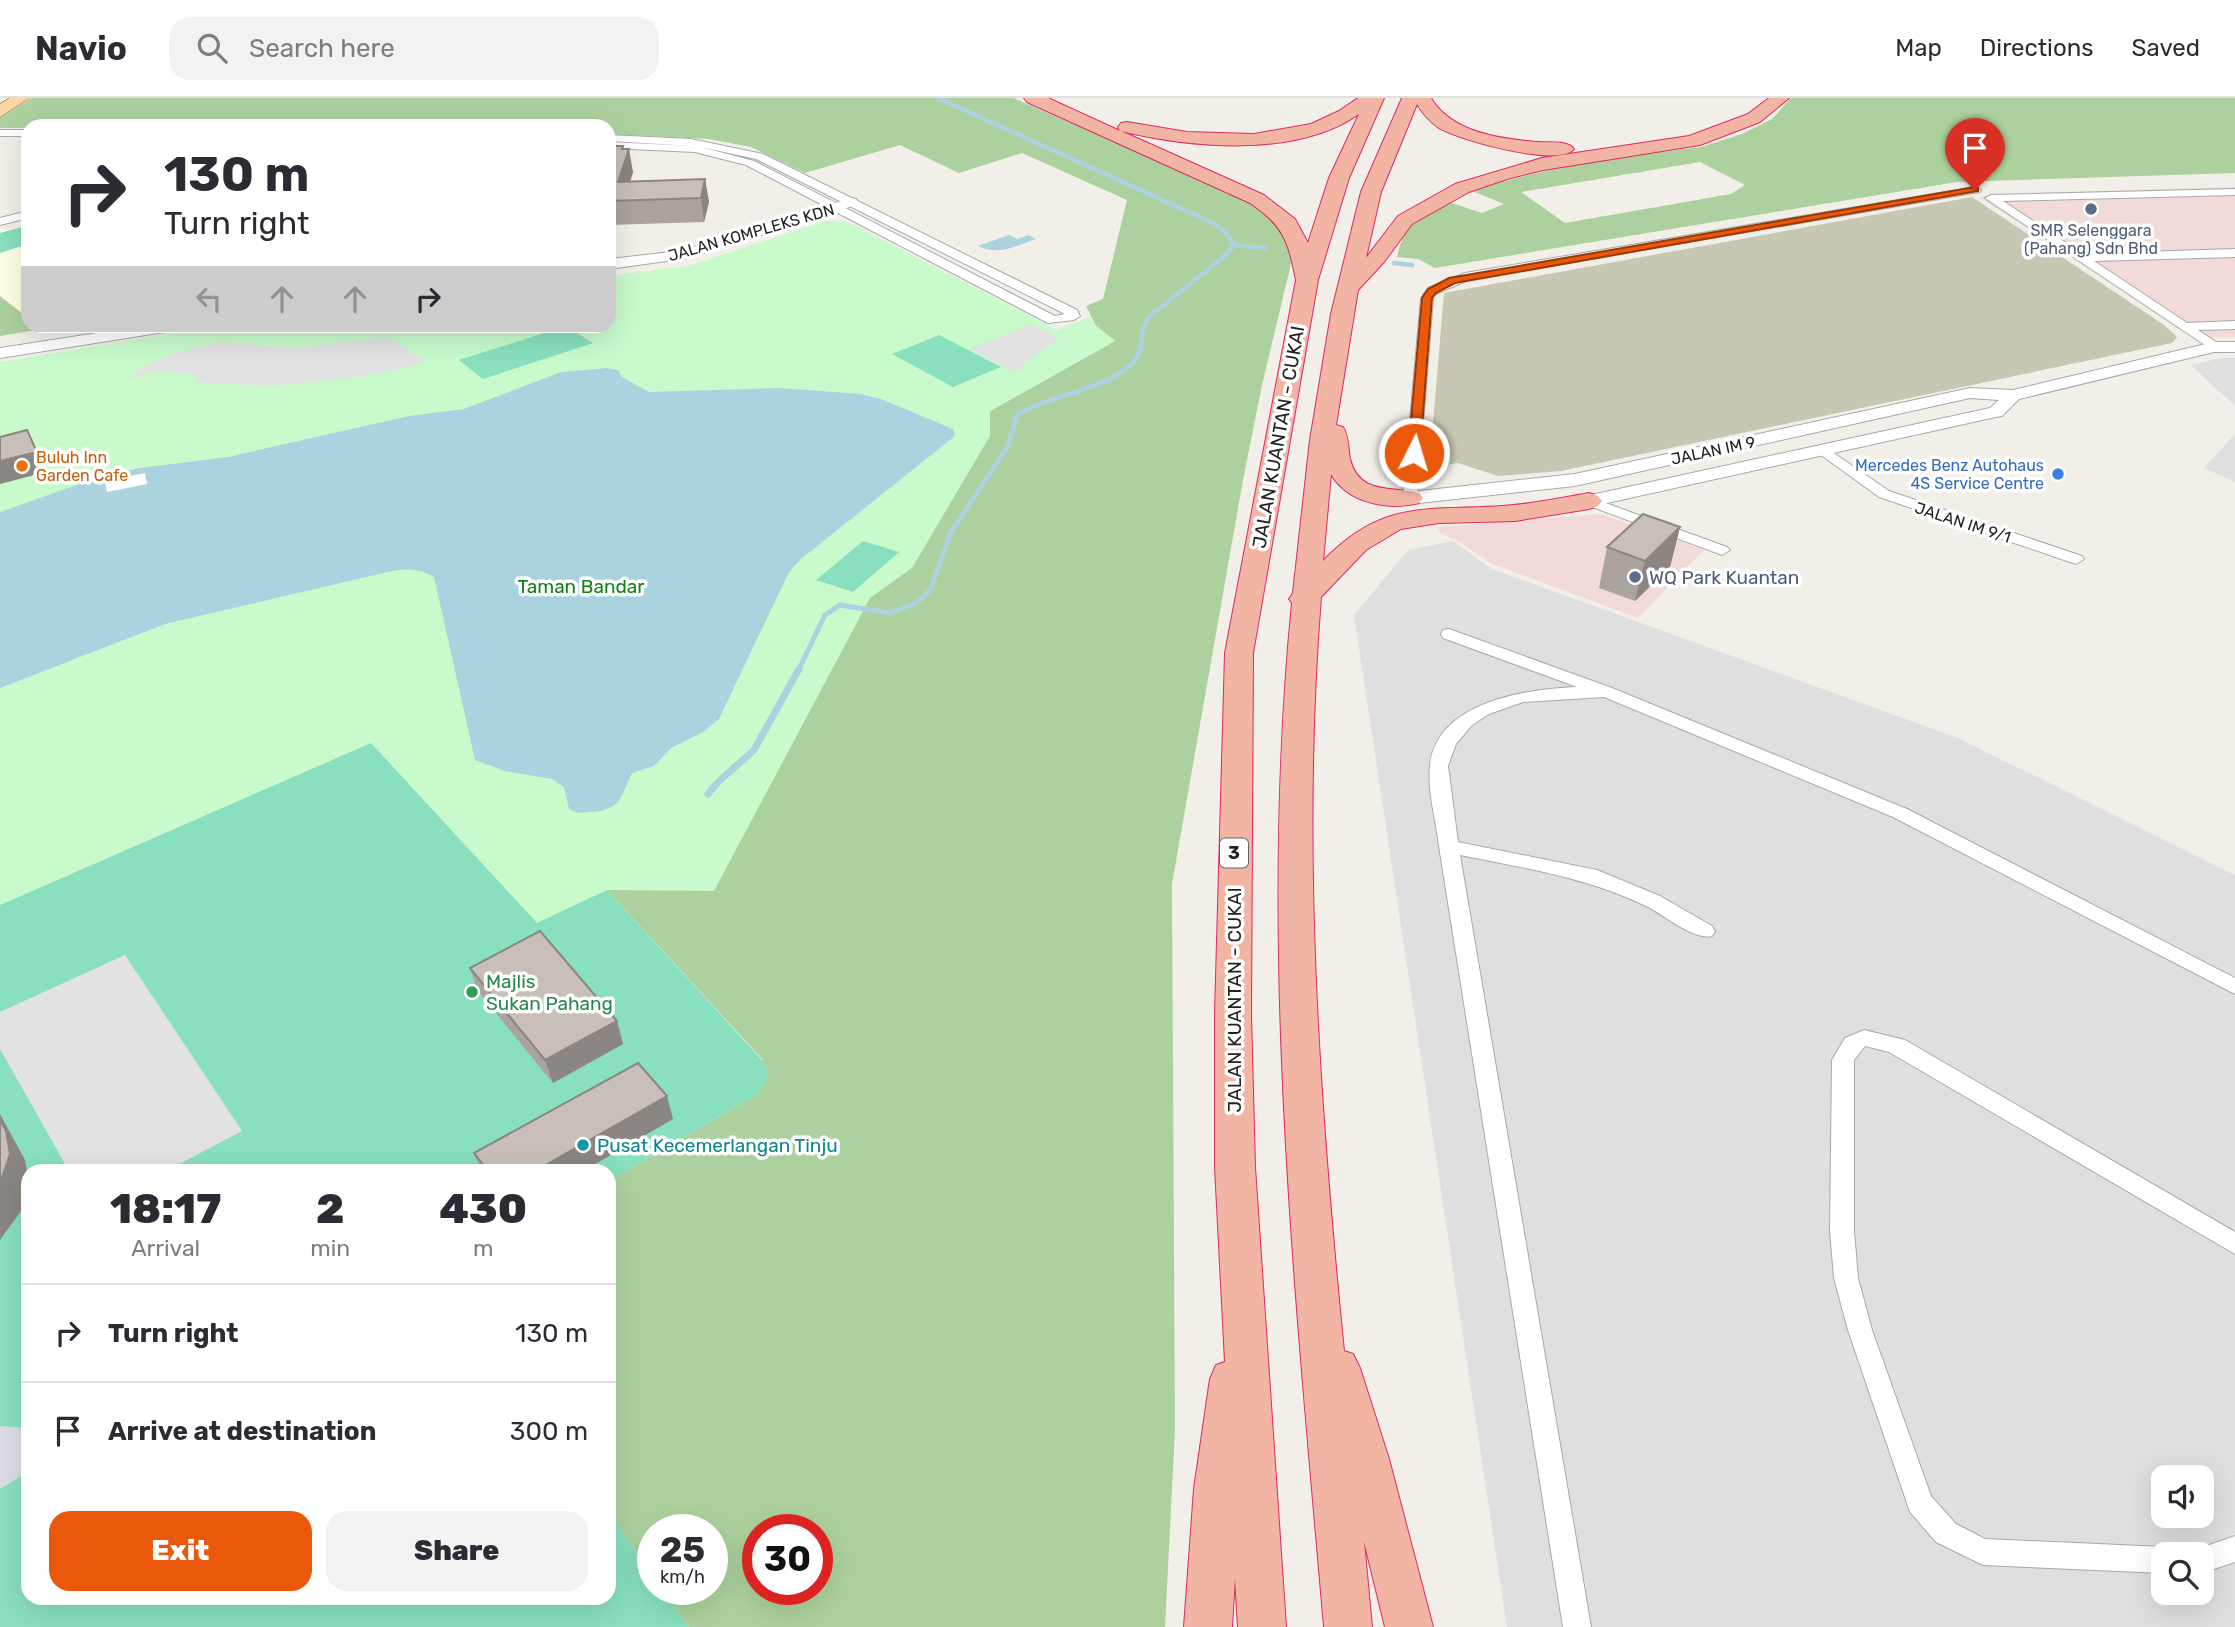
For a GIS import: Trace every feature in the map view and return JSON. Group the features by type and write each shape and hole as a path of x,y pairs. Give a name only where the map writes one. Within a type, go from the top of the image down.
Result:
{"highway":[{"path":"1033,98 1257,199 1281,214 1294,229 1307,280"},
{"path":"1073,98 1090,112 1121,125 1165,135 1217,139 1274,136 1321,127 1357,110 1373,98"},
{"name":"JALAN KUANTAN - CUKAI","path":"1262,1627 1236,1167 1233,1014 1239,653 1307,280 1339,178 1373,98"},
{"path":"1348,1627 1317,1302 1306,1158 1299,1010 1297,757 1303,599 1328,391 1347,289 1373,186 1411,98"},
{"path":"1422,98 1428,110 1457,129 1508,144 1559,149 1642,143 1699,132 1749,112 1765,98"},
{"path":"1347,289 1377,258 1405,220 1462,188 1542,164 1693,141 1754,118 1780,98"},
{"path":"1328,391 1335,457 1343,477 1374,496 1410,498"},
{"path":"1303,599 1357,542 1401,520 1417,516 1506,514 1589,501"},
{"path":"1317,1302 1366,1459 1409,1627"},
{"path":"1208,1627 1217,1489 1243,1306"}],"main road":[{"path":"0,112 22,98"}],"street":[{"path":"0,133 21,133"},
{"path":"616,138 684,141 765,159 1073,313 1074,316 1053,320 758,167 733,157 682,148 616,145"},
{"path":"0,139 21,139"},
{"path":"1410,498 1427,298 1432,291 1465,277 1975,190"},
{"path":"2214,347 1991,198 2234,192"},
{"name":"JALAN KOMPLEKS KDN","path":"616,263 682,255 851,202"},
{"path":"0,222 21,216"},
{"path":"2080,258 2235,253"},
{"path":"2185,327 2235,325"},
{"path":"0,343 65,333"},
{"path":"0,353 127,333"},
{"name":"JALAN IM 9","path":"1410,498 1575,480 1970,393 2013,395 2214,347 2235,346"},
{"name":"JALAN IM 9","path":"1589,501 1996,412 2013,395"},
{"path":"1941,399 1968,408 1971,417"},
{"path":"1919,405 1922,412 1944,423"},
{"name":"JALAN IM 9/1","path":"1822,449 1884,494 2076,559"},
{"path":"1589,501 1722,550"},
{"path":"1449,634 1605,692 1900,813 2235,988"},
{"path":"1577,1627 1449,846 1439,765 1446,744 1460,726 1481,711 1508,700 1543,694 1605,692"},
{"path":"1449,846 1590,875 1653,901 1705,931"},
{"path":"2151,1559 1983,1552 1946,1533 1920,1503 1860,1330 1846,1279 1842,1231 1843,1060 1847,1046 1857,1038 1876,1037 1897,1046 2235,1244"},
{"path":"2214,1556 2235,1549"}],"shaded area":[{"path":"2235,187 2235,337 2205,338 1980,198 1992,194"},
{"path":"1972,197 2164,325 2177,337 2172,343 1561,471 1498,476 1458,463 1445,465 1431,446 1444,293"},
{"path":"21,226 21,312 0,296 0,231"},
{"path":"1031,324 1059,339 1026,361 1020,371 1009,370 970,349"},
{"path":"387,337 425,361 405,368 351,378 271,386 194,382 195,375 154,371 137,378 129,378 148,364 174,353 222,342 293,348"},
{"path":"2221,358 2235,358 2235,406 2191,365"},
{"path":"2235,434 2235,482 2204,468"},
{"path":"1601,514 1704,550 1638,618 1492,564 1458,541 1440,533 1437,527"},
{"path":"1453,541 1492,569 1958,738 2235,875 2235,1627 1507,1627 1354,615 1408,550"},
{"path":"125,955 242,1131 179,1164 65,1164 0,1049 0,1012"},
{"path":"0,1426 21,1428 21,1476 0,1489"}],"green space":[{"path":"31,98 1014,98 1247,200 1282,228 1292,255 1290,268 1243,480 1172,884 1175,1430 1165,1627 689,1627 673,1605 728,1605 728,1514 637,1514 637,1553 616,1523 616,1177 756,1095 763,1060 607,890 697,860 990,411 1115,341 1096,326 1086,306 1103,299 1127,200 1022,153 959,173 900,145 805,173 751,147 708,139 616,134 616,119 21,119 21,128 0,128 0,117"},
{"path":"1791,98 2235,98 2235,173 1957,182 1435,268 1418,259 1397,257 1404,237 1414,223 1446,201 1482,213 1504,204 1470,190 1577,163 1701,147 1742,134 1772,119","holes":["1700,162 1745,185 1731,194 1565,223 1521,192"]},
{"name":"Taman Bandar","path":"825,221 846,221 1057,330 1089,317 1115,341 990,411 990,436 912,568 870,598 714,891 607,890 537,924 371,743 0,905 0,362 176,333 616,333 616,275 688,266"},
{"path":"21,227 21,246 0,253 0,233"},
{"path":"0,296 21,312 21,332 0,336"},
{"path":"544,333 577,333 593,343 483,379 459,360"},
{"path":"939,335 1001,367 953,387 892,354"},
{"path":"863,541 899,552 853,592 816,580"},
{"path":"371,743 537,923 607,890 763,1061 767,1071 765,1083 756,1095 616,1177 616,1164 21,1164 21,1605 616,1605 616,1523 637,1553 637,1605 673,1605 689,1627 0,1627 0,905"}],"water":[{"path":"1009,235 1017,239 1029,235 1036,239 1000,250 978,246"},
{"path":"608,368 618,370 622,377 649,392 779,388 861,394 881,399 953,429 955,436 801,559 789,572 719,719 703,732 671,748 654,766 632,773 622,796 614,806 600,811 574,812 569,809 564,787 552,779 505,771 475,760 434,577 420,571 387,572 165,624 0,688 0,512 102,476 140,468 228,457 409,416 464,409 561,372"}],"pier":[{"path":"123,467 125,477 145,473 147,484 107,492 105,483 116,480 113,469"}],"building":[{"path":"616,146 629,149 618,182 705,179 701,198 616,201"},
{"path":"27,430 37,452 0,461 0,437"},
{"path":"1643,514 1680,527 1645,561 1607,547"},
{"name":"Majlis Sukan Pahang","path":"540,931 617,1021 545,1060 470,968"},
{"path":"638,1063 667,1096 547,1164 483,1164 474,1153"},
{"path":"0,1120 6,1131 10,1154 0,1183"}],"waterway":[{"path":"938,98 1213,223 1225,231 1234,245"},
{"path":"1140,348 1148,318 1229,252 1234,245"},
{"path":"1234,245 1265,248"},
{"path":"1394,263 1412,265"},
{"path":"799,669 825,615 840,605 889,613 914,604 924,597 931,588 950,534 1008,446 1017,415 1031,407 1106,381 1134,361 1141,347"},
{"path":"708,794 754,750 799,669"}],"place":[{"name":"SMR Selenggara (Pahang) Sdn Bhd","path":"2091,209"},
{"name":"Buluh Inn Garden Cafe","path":"22,466"},
{"name":"Mercedes Benz Autohaus 4S Service Centre","path":"2058,474"},
{"name":"WQ Park Kuantan","path":"1635,577"},
{"name":"Majlis Sukan Pahang","path":"472,992"},
{"name":"Pusat Kecemerlangan Tinju","path":"583,1145"}],"route":[{"path":"1414,453 1427,298 1432,291 1452,280 1975,190"}]}
